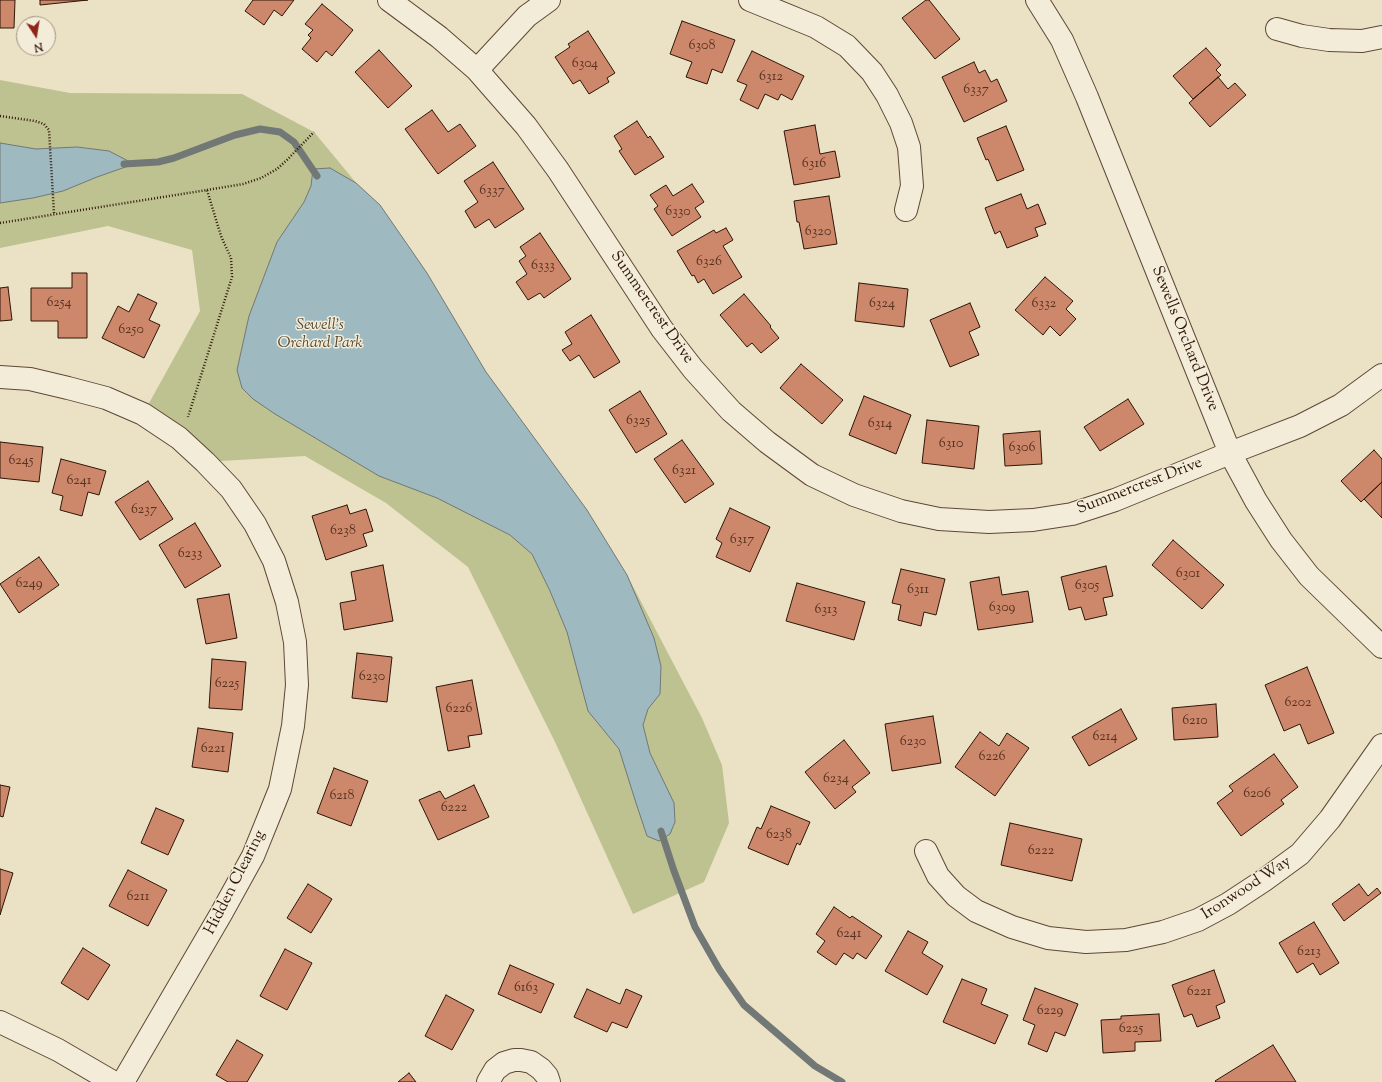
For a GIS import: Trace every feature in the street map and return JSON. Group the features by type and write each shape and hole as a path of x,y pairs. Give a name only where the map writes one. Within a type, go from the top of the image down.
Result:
{"street":[{"name":"Summercrest Drive","path":"389,0 439,37 477,70 526,126 558,170 662,329 693,369 731,411 767,442 812,475 854,495 900,511 939,519 989,522 1026,521 1072,514 1115,500 1300,426 1341,405 1382,375"},
{"path":"477,70 527,16 549,0"},
{"path":"750,0 816,27 847,46 872,72 887,95 901,123 909,147 912,186 906,210"},
{"name":"Sewells Orchard Drive","path":"1037,0 1062,40 1087,97 1230,453 1256,501 1281,540 1309,576 1382,647"},
{"path":"1277,29 1302,36 1329,40 1362,41 1382,37"},
{"name":"Hidden Clearing","path":"0,377 30,379 106,398 143,414 179,438 231,489 255,524 274,561 287,602 295,642 297,685 294,726 280,789 253,856 222,914 123,1082"},
{"name":"Ironwood Way","path":"926,851 938,876 956,896 976,912 1012,927 1048,938 1086,942 1126,940 1163,932 1198,920 1228,904 1300,854 1330,819 1382,745"},
{"path":"0,1022 58,1050 113,1082"},
{"path":"488,1082 495,1070 504,1063 514,1060 521,1060 531,1062 541,1069 547,1076 549,1082"}],"path":[{"path":"0,116 36,121 44,124 49,130 54,213"},
{"path":"0,223 54,213 243,184 261,178 277,169 314,132"},
{"path":"179,438 189,415 232,277 231,258 207,190"}],"green space":[{"name":"Sewell's Orchard Park","path":"0,80 70,93 242,94 314,132 406,243 486,372 627,575 702,718 722,765 729,823 704,882 633,914 556,744 468,567 386,503 305,456 205,462 143,414 200,311 192,250 108,226 0,248"}],"water":[{"path":"0,143 36,149 77,147 109,151 134,164 63,191 33,198 0,203"},
{"path":"330,168 356,183 380,205 427,273 486,372 587,510 627,575 654,638 661,666 660,694 648,709 643,725 650,753 674,803 675,822 670,834 659,841 647,836 619,749 588,711 567,632 550,591 532,554 510,535 437,498 379,476 275,414 253,399 242,388 237,370 249,316 277,242 304,202 311,186 313,169"}],"building":[{"path":"0,0 15,0 14,28 0,28"},
{"path":"40,0 88,0 40,5"},
{"path":"253,0 294,0 282,16 274,10 264,25 245,11"},
{"path":"926,0 929,0 960,39 935,59 902,18"},
{"path":"322,4 353,30 332,56 326,51 317,62 302,49 311,38 308,35 313,30 305,24"},
{"path":"682,21 735,40 722,73 712,69 707,84 686,77 692,62 670,54"},
{"path":"588,31 615,73 607,78 609,82 589,94 580,80 573,84 555,57 570,47 568,44"},
{"path":"1206,48 1221,65 1216,70 1221,75 1193,99 1173,76"},
{"path":"379,50 412,86 388,108 355,72"},
{"path":"752,51 804,76 792,100 781,94 778,100 765,94 758,109 740,100 747,85 737,81"},
{"path":"974,62 979,73 985,70 991,82 997,79 1007,101 964,122 942,77"},
{"path":"1218,77 1228,89 1235,83 1246,95 1210,127 1189,103"},
{"path":"432,110 448,132 460,124 476,146 438,174 405,129"},
{"path":"637,121 648,138 650,136 664,157 635,175 619,151 622,149 614,136"},
{"path":"815,125 820,154 835,151 840,177 794,185 784,131"},
{"path":"1006,126 1024,170 997,181 977,138"},
{"path":"493,162 524,209 495,228 489,219 475,228 465,211 478,202 464,181"},
{"path":"692,184 704,202 695,208 701,217 672,236 654,209 658,206 650,195 666,185 673,196"},
{"path":"1021,194 1027,209 1038,204 1046,224 1035,228 1038,236 1007,248 1000,231 995,234 985,208"},
{"path":"829,196 837,244 804,249 799,222 797,222 794,201"},
{"path":"726,228 733,240 723,246 742,277 713,294 704,279 698,283 694,275 692,276 677,251 714,230 716,233"},
{"path":"540,233 571,279 544,298 540,293 528,300 516,282 527,274 519,261 526,256 520,247"},
{"path":"72,273 87,273 87,338 58,338 58,321 31,321 31,288 72,288"},
{"path":"1045,277 1073,301 1066,309 1076,319 1060,336 1050,326 1043,335 1015,310"},
{"path":"859,283 908,289 904,327 855,321"},
{"path":"8,287 12,320 0,321 0,288"},
{"path":"138,294 157,303 149,320 160,325 144,358 102,338 118,306 129,312"},
{"path":"744,294 771,326 770,327 779,338 761,353 752,343 747,347 720,315"},
{"path":"970,303 980,327 969,332 979,355 950,367 930,320"},
{"path":"591,315 620,362 594,378 579,355 570,361 562,350 572,344 565,332"},
{"path":"801,364 843,400 822,424 780,388"},
{"path":"640,391 667,434 636,453 609,410"},
{"path":"864,396 911,415 896,454 849,435"},
{"path":"1128,399 1144,424 1100,451 1084,427"},
{"path":"927,420 979,426 974,469 922,463"},
{"path":"1040,431 1042,464 1005,466 1003,434"},
{"path":"682,440 714,484 685,503 654,459"},
{"path":"0,442 43,447 39,482 0,478"},
{"path":"1374,450 1382,459 1382,482 1361,502 1341,481"},
{"path":"61,459 106,471 99,495 88,492 82,516 60,510 63,496 52,493"},
{"path":"148,481 173,519 140,540 115,502"},
{"path":"1382,482 1382,518 1364,499"},
{"path":"347,505 350,514 366,509 373,531 363,534 367,546 326,560 312,516"},
{"path":"730,508 770,527 750,572 716,557 722,543 716,539"},
{"path":"195,523 221,566 185,588 159,545"},
{"path":"1173,540 1224,585 1202,609 1152,565"},
{"path":"39,557 59,585 19,613 0,584"},
{"path":"383,565 393,621 344,630 340,603 356,600 351,572"},
{"path":"1106,566 1113,596 1103,598 1107,615 1085,620 1081,607 1069,610 1061,577"},
{"path":"901,569 945,579 936,615 924,612 921,626 898,620 901,605 892,603"},
{"path":"999,577 1002,595 1028,591 1033,622 978,630 970,582"},
{"path":"797,583 865,602 854,640 786,621"},
{"path":"229,594 237,638 206,644 197,599"},
{"path":"357,653 392,657 387,702 352,698"},
{"path":"212,659 246,662 242,710 209,708"},
{"path":"1307,667 1334,733 1308,744 1300,724 1284,731 1265,685"},
{"path":"472,680 482,734 468,736 470,747 448,751 436,687"},
{"path":"1216,704 1218,737 1174,740 1172,708"},
{"path":"1121,709 1137,739 1089,766 1072,737"},
{"path":"933,716 941,763 892,771 885,724"},
{"path":"198,728 233,733 228,772 192,767"},
{"path":"980,732 999,746 1007,733 1029,748 995,796 955,767"},
{"path":"844,740 870,773 852,787 856,792 835,809 805,772"},
{"path":"1274,754 1298,787 1281,800 1284,804 1241,836 1217,803 1233,791 1229,786"},
{"path":"334,768 368,781 351,826 317,813"},
{"path":"0,785 10,787 3,817 0,816"},
{"path":"474,785 489,817 438,840 419,800 440,791 445,799"},
{"path":"771,806 810,822 800,845 797,843 788,865 748,848 757,827 761,829"},
{"path":"156,808 184,820 168,855 141,843"},
{"path":"1010,823 1082,839 1072,881 1001,865"},
{"path":"0,869 13,873 0,915"},
{"path":"128,870 167,890 148,926 109,906"},
{"path":"308,884 332,899 311,933 287,918"},
{"path":"1359,884 1368,896 1377,888 1381,893 1344,921 1332,904"},
{"path":"834,907 850,918 852,916 882,936 866,959 857,953 853,959 844,953 836,965 817,952 825,941 816,934"},
{"path":"1314,922 1339,963 1320,975 1313,963 1297,973 1279,943"},
{"path":"908,931 928,942 922,953 943,966 927,995 885,971"},
{"path":"83,948 110,965 88,1000 61,983"},
{"path":"285,949 312,963 287,1010 260,996"},
{"path":"510,965 554,984 541,1013 498,994"},
{"path":"1214,970 1225,1002 1216,1006 1220,1018 1197,1027 1192,1014 1184,1017 1172,985"},
{"path":"962,979 987,989 981,1004 1008,1015 995,1044 943,1022"},
{"path":"1035,988 1078,1004 1065,1036 1055,1032 1047,1052 1028,1044 1035,1025 1023,1020"},
{"path":"587,989 620,1004 626,989 642,996 627,1028 612,1022 607,1032 574,1017"},
{"path":"446,995 474,1010 452,1050 425,1036"},
{"path":"1159,1014 1161,1041 1135,1042 1135,1051 1103,1053 1101,1020 1121,1019 1121,1016"},
{"path":"237,1040 263,1055 247,1082 228,1082 216,1075"},
{"path":"1273,1045 1296,1082 1215,1081"},
{"path":"409,1073 416,1082 398,1082"}],"waterway":[{"path":"124,164 158,162 174,158 235,135 260,129 280,132 294,142 317,176"},
{"path":"661,831 695,927 719,969 744,1005 815,1066 842,1082"}]}
